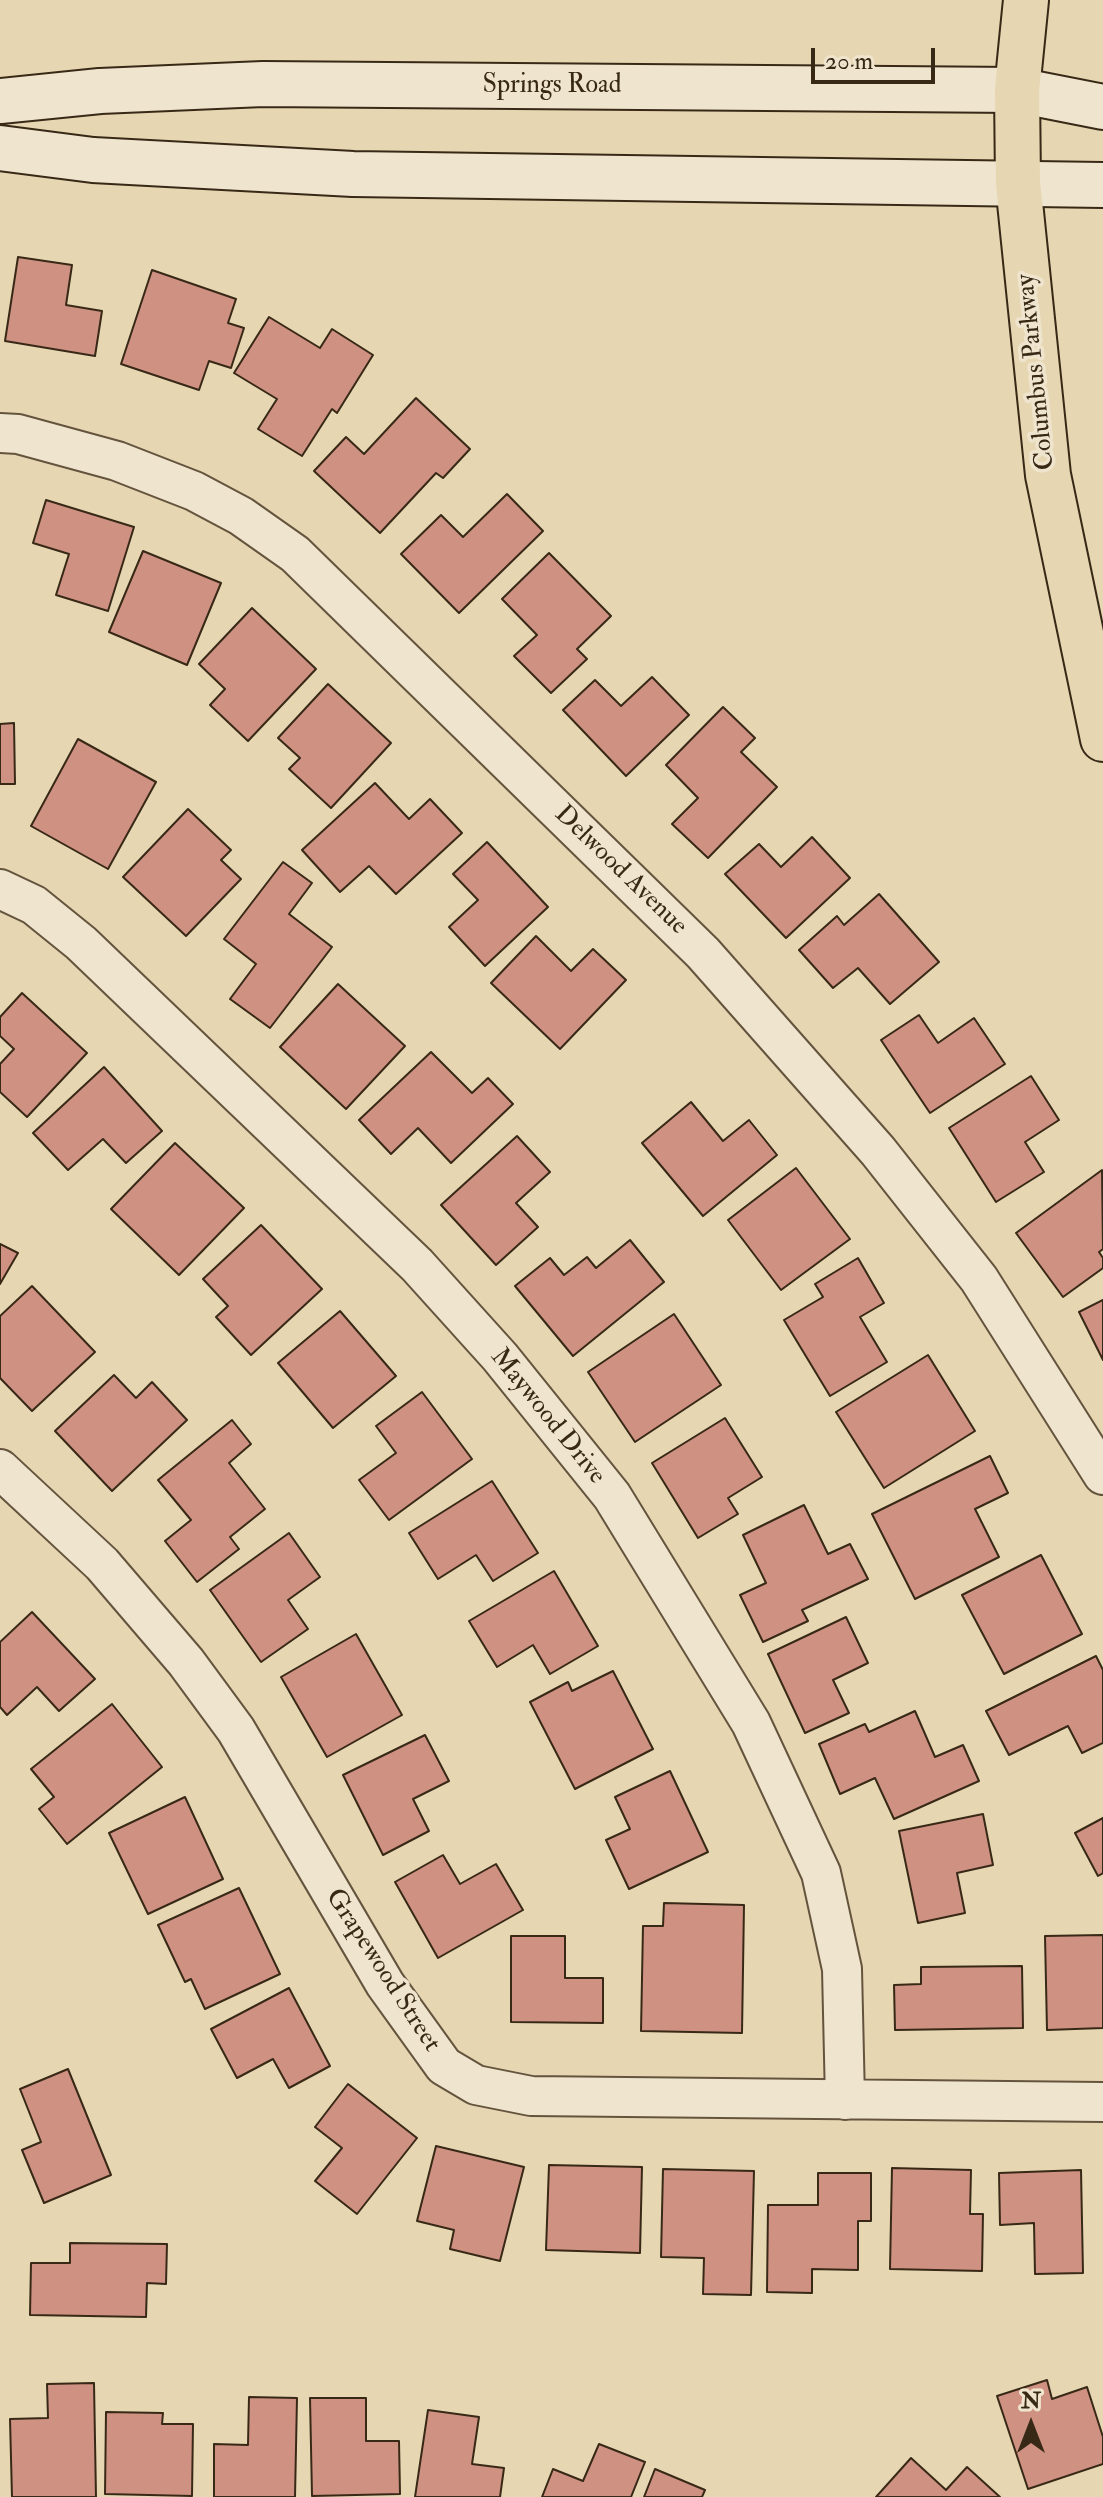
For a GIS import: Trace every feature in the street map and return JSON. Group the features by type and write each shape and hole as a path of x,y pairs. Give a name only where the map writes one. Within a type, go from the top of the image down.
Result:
{"main road":[{"name":"Columbus Parkway","path":"1026,0 1017,90 1018,183 1048,475 1103,739"},
{"name":"Springs Road","path":"0,101 100,91 263,84 1017,90 1103,107"},
{"path":"0,148 93,160 353,174 1103,185"}],"street":[{"name":"Delwood Avenue","path":"0,433 18,434 117,461 181,486 241,516 295,554 703,953 868,1139 979,1279 1103,1475"},
{"name":"Maywood Drive","path":"0,889 34,905 81,943 417,1265 500,1357 612,1496 751,1723 821,1873 842,1969 845,2100"},
{"name":"Grapewood Street","path":"0,1469 102,1564 186,1662 236,1730 385,1984 444,2066 476,2085 531,2096 1103,2102"}],"building":[{"path":"18,257 72,265 66,305 102,311 95,356 5,341"},
{"path":"152,270 236,299 228,323 244,328 231,368 209,361 199,390 121,364"},
{"path":"269,317 320,348 332,329 373,355 337,413 332,409 302,456 258,429 277,399 234,373"},
{"path":"416,398 470,449 443,478 436,473 380,533 314,471 346,437 364,454"},
{"path":"507,494 543,531 459,613 401,554 441,515 463,537"},
{"path":"46,500 134,527 108,611 56,595 69,554 33,543"},
{"path":"143,551 221,583 187,665 109,632"},
{"path":"549,553 611,616 577,649 587,659 551,693 514,656 537,635 502,599"},
{"path":"252,608 316,669 248,741 210,705 225,689 199,664"},
{"path":"652,677 689,715 626,776 563,710 595,680 621,706"},
{"path":"328,684 391,743 331,808 289,769 300,758 278,738"},
{"path":"723,707 755,738 741,752 777,787 708,858 672,824 698,798 666,765"},
{"path":"14,723 15,784 0,784 0,724"},
{"path":"78,739 156,782 108,869 31,826"},
{"path":"375,783 409,819 430,799 462,833 396,894 369,866 340,892 302,850"},
{"path":"188,809 231,850 221,860 241,879 186,936 123,877"},
{"path":"812,837 850,878 786,938 725,874 759,844 781,867"},
{"path":"487,842 548,907 485,966 449,927 478,900 453,874"},
{"path":"283,862 312,883 289,914 332,947 270,1028 230,999 256,964 224,939"},
{"path":"879,894 939,962 890,1004 858,968 833,988 799,950 837,916 844,925"},
{"path":"536,936 571,971 593,949 626,980 560,1049 491,983"},
{"path":"338,984 405,1046 346,1109 280,1047"},
{"path":"22,993 87,1053 27,1117 0,1092 0,1064 14,1049 0,1036 0,1017"},
{"path":"919,1015 938,1043 974,1018 1005,1064 930,1113 881,1040"},
{"path":"431,1052 472,1093 488,1078 513,1104 451,1163 418,1128 391,1154 359,1120"},
{"path":"104,1067 162,1131 126,1163 103,1139 68,1170 33,1133"},
{"path":"1031,1076 1059,1120 1025,1142 1044,1172 996,1202 949,1128"},
{"path":"691,1102 723,1141 749,1120 777,1155 703,1216 642,1143"},
{"path":"517,1136 550,1172 516,1203 538,1227 496,1265 441,1205"},
{"path":"175,1143 244,1208 179,1275 111,1209"},
{"path":"796,1168 850,1239 781,1290 728,1220"},
{"path":"1102,1170 1103,1249 1099,1252 1103,1258 1103,1268 1063,1297 1016,1233"},
{"path":"261,1225 322,1289 251,1355 216,1317 228,1306 203,1279"},
{"path":"630,1240 664,1282 573,1356 515,1286 550,1258 564,1275 587,1257 596,1268"},
{"path":"0,1244 18,1253 0,1284"},
{"path":"858,1258 884,1303 860,1317 887,1362 830,1396 784,1320 823,1297 815,1284"},
{"path":"32,1286 95,1352 32,1411 0,1378 0,1316"},
{"path":"1103,1300 1103,1360 1079,1312"},
{"path":"340,1311 396,1376 333,1428 278,1363"},
{"path":"674,1314 721,1385 635,1442 588,1372"},
{"path":"928,1355 975,1431 884,1488 836,1412"},
{"path":"114,1375 136,1398 152,1382 187,1420 112,1491 55,1431"},
{"path":"422,1392 472,1459 389,1520 359,1480 396,1453 376,1426"},
{"path":"725,1418 762,1477 728,1498 738,1514 698,1538 652,1463"},
{"path":"232,1420 251,1444 229,1463 265,1509 230,1537 239,1549 197,1582 165,1541 191,1520 158,1480"},
{"path":"990,1456 1008,1493 975,1509 999,1557 915,1599 872,1514"},
{"path":"492,1481 538,1553 493,1581 476,1555 438,1579 409,1533"},
{"path":"804,1505 828,1554 850,1544 868,1579 802,1610 808,1621 763,1642 740,1595 766,1583 743,1535"},
{"path":"289,1533 320,1577 288,1600 308,1629 261,1662 210,1590"},
{"path":"1041,1555 1082,1634 1004,1674 962,1595"},
{"path":"554,1571 598,1646 550,1674 533,1645 497,1667 469,1621"},
{"path":"32,1612 95,1679 59,1711 37,1687 7,1715 0,1707 0,1642"},
{"path":"846,1617 868,1663 833,1680 849,1713 805,1733 768,1654"},
{"path":"356,1634 402,1715 327,1757 281,1677"},
{"path":"1096,1656 1103,1670 1103,1743 1082,1753 1068,1726 1009,1755 986,1711"},
{"path":"613,1671 653,1749 575,1789 530,1702 568,1682 572,1691"},
{"path":"112,1704 162,1767 67,1844 39,1809 54,1797 31,1769"},
{"path":"915,1711 935,1757 963,1745 979,1781 894,1819 875,1778 840,1794 819,1744 865,1724 869,1732"},
{"path":"425,1735 449,1781 413,1799 429,1831 383,1855 343,1775"},
{"path":"670,1771 708,1852 629,1889 606,1840 630,1829 615,1797"},
{"path":"185,1797 223,1879 148,1914 109,1833"},
{"path":"983,1814 993,1865 957,1873 965,1913 918,1923 899,1831"},
{"path":"1103,1818 1103,1873 1098,1876 1075,1833"},
{"path":"443,1855 460,1884 496,1864 523,1910 438,1958 395,1882"},
{"path":"239,1888 280,1974 205,2009 191,1979 185,1982 158,1925"},
{"path":"664,1903 744,1905 742,2033 641,2031 643,1926 663,1926"},
{"path":"1103,1935 1103,2028 1047,2030 1045,1936"},
{"path":"511,1936 565,1936 565,1978 603,1978 603,2023 511,2022"},
{"path":"1022,1966 1023,2028 895,2030 894,1985 921,1984 921,1967"},
{"path":"289,1988 330,2066 289,2088 273,2059 237,2078 211,2029"},
{"path":"68,2069 111,2175 44,2203 22,2150 41,2142 20,2089"},
{"path":"348,2084 417,2138 357,2214 315,2181 342,2148 315,2127"},
{"path":"436,2146 524,2167 500,2261 450,2249 454,2230 417,2221"},
{"path":"549,2165 642,2167 640,2253 546,2250"},
{"path":"892,2168 971,2170 970,2214 983,2214 982,2271 890,2269"},
{"path":"663,2169 754,2171 751,2295 703,2294 704,2258 661,2257"},
{"path":"1081,2170 1083,2273 1035,2274 1034,2223 1000,2225 999,2173"},
{"path":"818,2173 871,2173 871,2221 858,2221 858,2270 812,2269 812,2293 767,2292 768,2205 818,2205"},
{"path":"70,2243 167,2244 166,2284 147,2283 146,2317 30,2315 31,2263 70,2263"},
{"path":"1047,2380 1052,2399 1087,2387 1103,2437 1103,2464 1028,2489 997,2396"},
{"path":"94,2383 96,2497 12,2497 10,2419 48,2418 47,2384"},
{"path":"249,2397 297,2398 295,2497 214,2497 214,2444 248,2445"},
{"path":"310,2398 366,2398 366,2441 399,2441 400,2494 312,2496"},
{"path":"428,2410 479,2417 472,2464 504,2468 500,2497 415,2497"},
{"path":"106,2412 163,2413 162,2424 193,2424 192,2496 105,2494"},
{"path":"599,2444 645,2462 631,2497 542,2497 553,2469 583,2481"},
{"path":"911,2458 946,2490 967,2467 1000,2497 876,2497"},
{"path":"655,2469 705,2490 702,2497 644,2497"}]}
